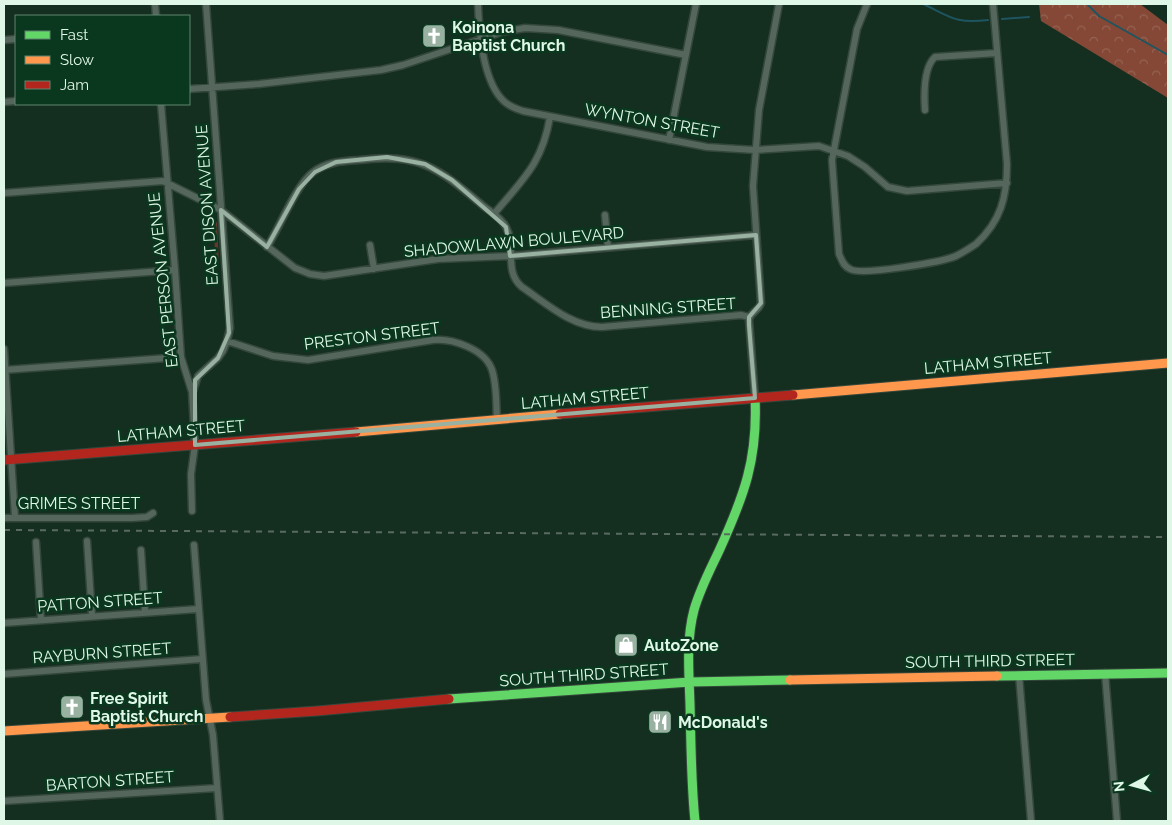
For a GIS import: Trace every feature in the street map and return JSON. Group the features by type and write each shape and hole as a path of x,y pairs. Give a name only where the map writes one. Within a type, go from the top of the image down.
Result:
{"street":[{"name":"EAST DISON AVENUE","path":"192,392 198,376 218,358 227,341 230,328 206,4"},
{"name":"WYNTON STREET","path":"478,4 479,39 492,83 503,100 523,111 707,147 756,150 819,146 848,156 865,167 888,187 897,190 907,191 1007,183"},
{"path":"669,140 696,4"},
{"path":"695,821 693,805 690,632 695,607 743,496 752,467 756,422 749,317 758,309 761,303 753,194 759,110 779,4"},
{"path":"866,4 857,29 832,160 839,254 844,264 851,270 865,271 937,262 957,256 974,245 991,227 1001,209 1007,183 993,4"},
{"path":"190,89 388,69 512,30 539,28 564,31 686,55"},
{"path":"925,110 924,88 930,62 935,58 997,53"},
{"name":"EAST PERSON AVENUE","path":"161,105 181,357 192,392 195,445 191,474 192,511"},
{"path":"494,214 535,163 543,145 550,117"},
{"name":"BENNING STREET","path":"266,247 302,184 314,172 336,162 387,157 405,159 420,162 444,174 494,214 506,227 509,236 514,279 571,320 584,326 608,327 741,315 749,317"},
{"name":"SHADOWLAWN BOULEVARD","path":"4,193 163,181 221,210 290,266 310,274 332,275 438,259 510,256 756,235"},
{"path":"605,215 608,248"},
{"path":"370,245 374,269"},
{"path":"4,283 175,270"},
{"name":"PRESTON STREET","path":"227,341 273,356 301,360 433,340 458,342 479,354 491,367 497,420"},
{"path":"4,349 8,459 15,517"},
{"path":"5,370 181,357"},
{"name":"LATHAM STREET","path":"8,459 1168,363"},
{"name":"GRIMES STREET","path":"4,518 132,518 147,517 153,513"},
{"path":"87,541 92,616"},
{"path":"36,542 41,620"},
{"path":"194,545 202,659 218,788 220,821"},
{"path":"141,550 145,612"},
{"name":"PATTON STREET","path":"4,623 198,608"},
{"name":"RAYBURN STREET","path":"4,674 202,659"},
{"name":"SOUTH THIRD STREET","path":"4,731 317,711 436,700 690,682 1168,673"},
{"path":"1105,674 1117,821"},
{"path":"1019,675 1031,821"},
{"name":"BARTON STREET","path":"4,801 218,788"}],"highlighted area":[{"path":"387,157 425,164 452,180 506,227 510,256 756,235 761,303 749,317 755,398 195,445 195,380 218,358 229,333 221,210 267,247 299,189 315,172 336,162"}],"shaded area":[{"path":"213,222 217,222 219,264 216,264"}],"green space":[{"path":"1039,4 1140,4 1168,25 1168,98 1041,21"}],"waterway":[{"path":"923,4 960,20 988,20"},
{"path":"1087,4 1099,16 1168,55"},
{"path":"1002,19 1029,17"}],"railway":[{"path":"4,530 1168,537"}],"traffic: fast":[{"path":"695,821 689,669 691,621 699,595 736,512 748,477 754,440 755,398"},
{"path":"997,676 1168,673"},
{"path":"449,699 690,682 790,680"}],"traffic: slow":[{"path":"793,395 1168,363"},
{"path":"356,432 560,414"},
{"path":"790,680 997,676"},
{"path":"4,731 230,717"}],"traffic: jam":[{"path":"560,414 793,395"},
{"path":"4,460 356,432"},
{"path":"230,717 449,699"}],"place":[{"name":"Koinona Baptist Church","path":"434,36"},
{"name":"AutoZone","path":"626,645"},
{"name":"Free Spirit Baptist Church","path":"72,707"},
{"name":"McDonald's","path":"660,722"}]}
